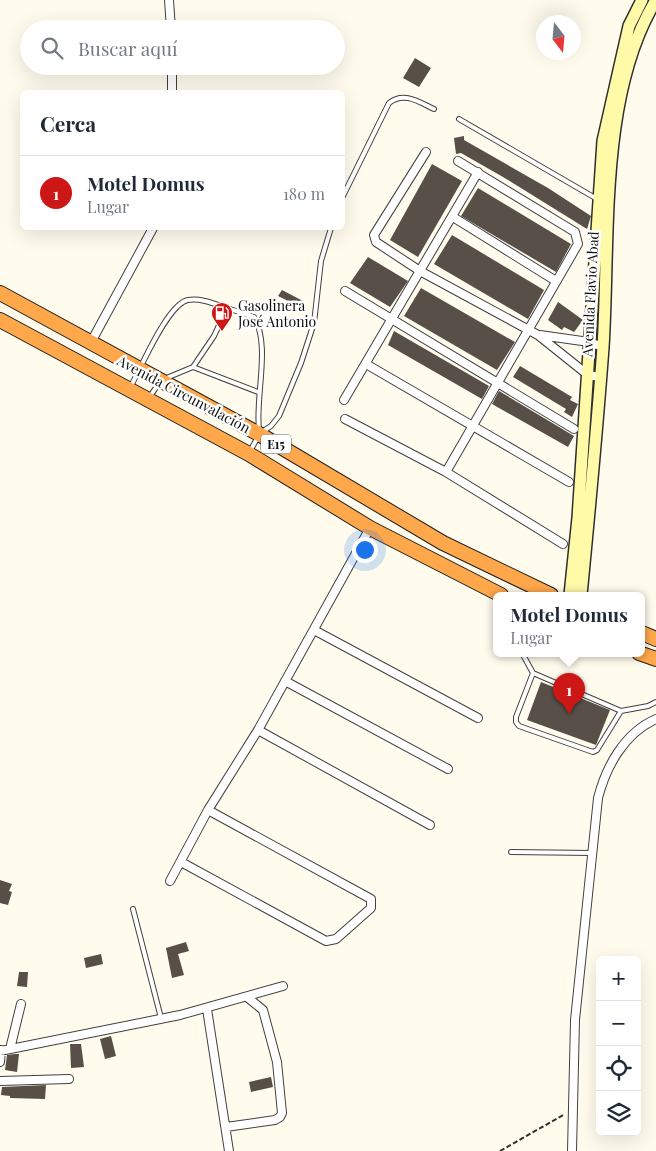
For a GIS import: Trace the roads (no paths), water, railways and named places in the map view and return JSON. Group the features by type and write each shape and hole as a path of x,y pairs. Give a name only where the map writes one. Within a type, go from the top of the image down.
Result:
{"highway":[{"name":"Avenida Circunvalación","path":"0,293 90,344 259,434 443,543 545,592"},
{"name":"Avenida Circunvalación","path":"0,320 249,454 370,528 493,593"},
{"path":"114,381 125,363"},
{"path":"211,434 223,415"},
{"path":"296,482 308,464"}],"street":[{"path":"169,0 170,20"},
{"name":"Avenida Flavio Abad","path":"570,592 576,547 603,141 608,111 629,26 642,0"},
{"name":"Avenida Flavio Abad","path":"581,592 603,346 610,194 618,112 639,30 656,0"},
{"path":"172,75 172,90"},
{"path":"426,152 374,235 376,242 420,271 538,335 588,375 600,377"},
{"path":"446,472 578,244 574,232 458,161"},
{"path":"344,400 478,172"},
{"path":"453,217 556,281"},
{"path":"90,344 152,230"},
{"path":"345,291 574,429"},
{"path":"538,335 589,342 603,346"},
{"path":"366,364 569,482"},
{"path":"345,419 446,472 563,544"},
{"path":"170,881 208,810 258,730 370,528"},
{"path":"314,630 478,718"},
{"path":"285,681 448,769"},
{"path":"572,1151 575,1020 598,798 604,774 621,748 640,729 656,719"},
{"path":"258,730 430,825"},
{"path":"181,862 326,941 336,939 371,908 370,899 208,810"},
{"path":"0,1062 0,1051 161,1019 283,986"},
{"path":"226,1127 275,1120 282,1113 277,1062 263,1010 247,996"},
{"path":"10,1049 21,1004"},
{"path":"207,1008 229,1151"},
{"path":"0,1081 69,1078"}],"lane":[{"path":"345,192 389,103 396,97 408,97 434,109"},
{"path":"459,119 555,173 598,201"},
{"path":"259,434 271,426 279,416 303,357 314,324 321,261 330,230"},
{"path":"129,390 174,309 186,300 198,299 254,317 259,325 262,346 258,392 259,434 249,454"},
{"path":"148,400 160,381 193,367 214,336 227,308"},
{"path":"193,367 258,392"},
{"path":"524,657 533,674 621,711 648,706 656,702"},
{"path":"533,674 516,717 516,722 519,726 593,752 597,750 621,711"},
{"path":"511,852 592,853"},
{"path":"133,909 161,1019"}],"place":[{"name":"Gasolinera José Antonio","path":"222,332"},
{"name":"Motel Domus","path":"569,714"}]}
